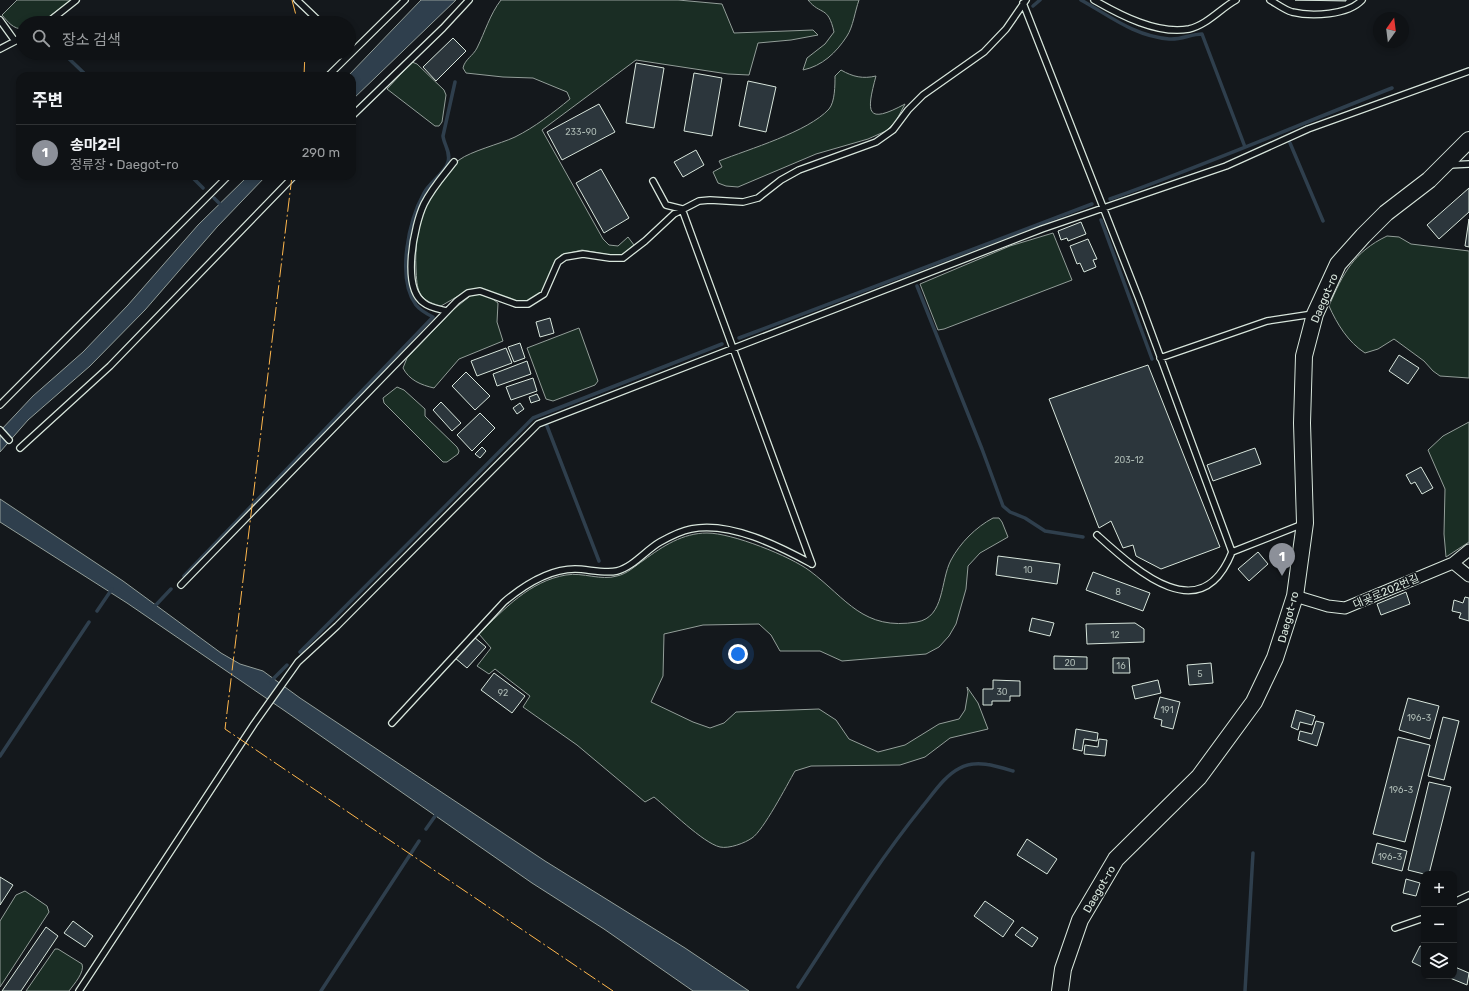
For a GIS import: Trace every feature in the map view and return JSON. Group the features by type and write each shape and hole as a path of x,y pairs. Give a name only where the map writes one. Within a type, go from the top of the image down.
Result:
{"street":[{"name":"Daegot-ro","path":"1060,991 1064,969 1080,920 1116,859 1199,777 1254,702 1276,658 1295,596 1305,523 1302,423 1304,356 1315,314 1338,264 1386,213 1429,180 1469,140"},
{"name":"대곶로202번길","path":"1295,596 1328,606 1345,608 1453,563 1469,550"},
{"path":"1453,563 1469,576"}],"lane":[{"path":"56,16 76,0"},
{"path":"297,0 314,16"},
{"path":"356,46 405,0"},
{"path":"356,112 443,28 469,0"},
{"path":"1094,0 1130,19 1158,28 1190,29 1210,19 1236,0"},
{"path":"1270,0 1291,12 1327,14 1355,8 1362,0"},
{"path":"181,585 457,300 474,291 489,293 516,304 528,304 544,294 558,262 565,257 583,254 610,258 623,258 645,241 674,214 699,201 710,200 743,202 758,198 781,180 799,170 849,153 886,136 924,95 984,52 1006,29 1024,1"},
{"path":"1024,1 1139,299 1232,552 1226,568 1220,576 1205,588 1190,592 1180,591 1142,572 1097,535"},
{"path":"0,20 15,41 0,49"},
{"path":"332,72 343,60"},
{"path":"79,991 254,724 298,662 337,626 538,424 1042,229 1226,166 1308,129 1469,71"},
{"path":"447,311 423,303 416,294 412,278 412,256 415,230 423,205 435,184 454,162"},
{"path":"1444,165 1469,164"},
{"path":"0,405 224,180"},
{"path":"20,448 110,366 290,180"},
{"path":"653,181 666,205 682,209"},
{"path":"392,723 504,602 525,586 549,574 574,569 617,571 624,568 659,542 691,529 706,528 724,529 767,542 812,564 682,209"},
{"path":"1160,358 1267,321 1315,314"},
{"path":"0,430 9,440"},
{"path":"1232,552 1305,523"},
{"path":"1457,901 1469,895"},
{"path":"1396,928 1421,919"}],"green space":[{"path":"17,0 71,0 50,16 16,16 16,27 9,23 2,15"},
{"path":"501,0 678,0 722,4 734,33 813,30 818,35 791,40 758,43 749,75 728,74 636,60 542,130 603,239 609,245 618,246 628,237 634,245 622,255 610,255 582,250 561,255 555,261 542,294 525,303 507,300 480,289 465,292 441,306 427,301 420,293 417,282 416,268 417,238 420,223 424,208 438,182 447,170 459,160 478,151 509,140 530,129 570,99 567,92 533,78 503,77 466,73 463,68 464,65 477,48 497,5"},
{"path":"808,0 859,0 849,32 843,42 828,58 810,68 803,70 807,58 825,44 834,32 827,14"},
{"path":"412,62 417,64 444,90 446,95 442,122 439,126 435,126 387,89"},
{"path":"841,70 858,77 876,76 870,107 872,112 876,114 883,114 905,104 896,121 886,131 868,139 816,154 738,187 726,186 718,183 713,172 722,167 719,161 793,132 807,125 829,109 834,98 835,76"},
{"path":"1053,233 1072,280 938,330 920,284 1010,246"},
{"path":"1387,236 1399,237 1411,244 1469,251 1469,378 1440,376 1424,361 1394,339 1378,349 1365,353 1353,344 1336,319 1329,306 1339,283 1358,256 1376,242"},
{"path":"474,293 490,297 498,303 497,322 503,341 459,359 434,388 420,384 412,379 403,368 407,358 454,309"},
{"path":"579,328 598,381 595,385 553,401 546,399 527,348"},
{"path":"397,387 404,390 425,409 425,416 457,447 459,451 458,454 447,462 443,462 384,403 383,398"},
{"path":"1469,422 1469,542 1446,557 1444,534 1445,489 1428,450 1443,436"},
{"path":"993,518 999,518 1008,537 980,553 968,566 966,589 956,624 949,636 939,647 926,654 842,661 820,651 780,651 771,635 759,624 703,625 664,634 663,676 651,702 693,722 710,728 724,723 736,712 819,709 836,720 849,739 878,752 905,745 939,724 959,719 965,710 968,692 967,687 978,703 988,729 950,738 925,757 900,765 811,766 795,771 775,807 757,834 741,844 720,847 713,844 696,833 654,797 645,802 577,745 523,707 530,696 495,669 489,674 477,666 491,648 479,634 518,597 541,583 553,578 572,574 605,578 621,575 674,541 690,535 707,533 731,537 760,546 801,565 846,602 869,617 883,622 898,624 917,622 926,619 933,613 937,606 951,560 959,548 975,531"},
{"path":"25,891 47,906 49,912 0,987 0,921 16,895"},
{"path":"55,949 58,949 82,964 83,967 81,974 69,991 26,991"}],"water":[{"path":"421,0 456,0 356,96 356,72 352,72"},
{"path":"244,180 262,180 217,227 145,310 90,366 28,420 0,452 0,431 33,396 83,352 128,305 198,225"},
{"path":"0,499 123,581 221,653 240,664 263,671 300,698 545,861 685,948 749,991 693,991 604,929 532,883 127,603 0,522"}],"building":[{"path":"1295,0 1346,0 1346,1"},
{"path":"453,38 466,51 436,81 423,67"},
{"path":"636,63 664,68 654,128 626,123"},
{"path":"694,73 722,78 712,136 684,131"},
{"path":"748,81 776,87 766,132 739,126"},
{"path":"599,104 615,132 562,160 547,132"},
{"path":"696,150 704,165 683,177 674,162"},
{"path":"601,169 629,218 604,233 576,183"},
{"path":"1469,188 1469,212 1439,239 1427,225"},
{"path":"1469,219 1469,247 1465,246"},
{"path":"1081,222 1086,234 1068,241 1067,238 1061,240 1058,231"},
{"path":"1088,239 1097,259 1093,260 1096,267 1084,272 1080,263 1077,264 1070,246"},
{"path":"550,318 554,333 540,337 536,322"},
{"path":"520,343 525,358 514,362 508,347"},
{"path":"506,348 512,363 477,376 471,361"},
{"path":"1399,355 1419,368 1408,384 1389,371"},
{"path":"527,361 531,374 497,386 493,374"},
{"path":"1148,365 1220,547 1161,569 1136,556 1133,545 1123,548 1111,521 1099,528 1049,399"},
{"path":"466,372 490,396 475,410 452,386"},
{"path":"533,378 537,391 511,400 506,387"},
{"path":"537,394 540,400 531,403 529,397"},
{"path":"441,402 461,423 452,431 433,410"},
{"path":"520,403 524,409 517,414 513,408"},
{"path":"480,413 495,428 472,451 457,435"},
{"path":"482,447 486,451 480,458 475,454"},
{"path":"1255,448 1261,464 1213,481 1207,465"},
{"path":"1421,467 1433,488 1422,494 1415,482 1411,484 1406,475"},
{"path":"1258,552 1268,564 1249,581 1238,569"},
{"path":"998,556 1060,564 1057,584 996,575"},
{"path":"1093,572 1150,593 1143,611 1086,590"},
{"path":"1406,592 1410,604 1381,615 1377,604"},
{"path":"1465,597 1469,598 1469,621 1459,618 1461,613 1452,611 1454,600 1463,603"},
{"path":"1032,618 1054,623 1050,636 1029,631"},
{"path":"1135,623 1144,629 1144,642 1087,644 1086,624"},
{"path":"474,637 486,647 467,668 455,658"},
{"path":"1054,656 1087,657 1087,669 1054,669"},
{"path":"1113,658 1129,658 1130,673 1113,673"},
{"path":"1211,663 1213,683 1189,685 1187,665"},
{"path":"494,673 525,696 512,713 481,690"},
{"path":"993,680 1020,681 1020,696 1010,696 1010,701 992,701 992,705 983,705 983,689 993,689"},
{"path":"1158,680 1161,693 1135,699 1132,686"},
{"path":"1160,697 1180,702 1173,729 1161,726 1162,720 1154,718"},
{"path":"1408,698 1439,706 1430,739 1399,730"},
{"path":"1296,710 1315,716 1312,725 1300,722 1298,730 1291,727"},
{"path":"1443,717 1459,721 1444,780 1428,776"},
{"path":"1316,721 1324,723 1317,746 1298,740 1300,731 1312,734"},
{"path":"1076,729 1098,733 1097,741 1084,739 1082,751 1073,749"},
{"path":"1398,737 1430,745 1405,842 1373,834"},
{"path":"1099,739 1107,740 1105,756 1084,754 1085,745 1098,747"},
{"path":"1429,782 1451,787 1430,871 1421,871 1421,873 1408,870"},
{"path":"1027,839 1057,859 1047,874 1017,855"},
{"path":"1377,843 1407,851 1402,871 1372,863"},
{"path":"0,877 13,885 0,905"},
{"path":"1406,879 1420,883 1416,896 1403,893"},
{"path":"985,901 1014,921 1003,937 974,916"},
{"path":"73,921 93,936 85,947 64,933"},
{"path":"46,927 58,936 21,991 2,991"},
{"path":"1022,927 1038,938 1032,947 1015,935"},
{"path":"1420,946 1421,946 1421,966 1412,962"},
{"path":"1457,968 1469,973 1467,985 1452,979 1457,979"}],"waterway":[{"path":"1033,6 1040,0"},
{"path":"1081,0 1133,30 1145,34 1169,39 1202,34 1245,147"},
{"path":"70,60 83,72"},
{"path":"184,576 433,317 416,305 410,293 407,279 407,249 414,218 424,193 444,170 448,162 449,155 443,136 455,82"},
{"path":"1110,199 1216,159 1392,88"},
{"path":"1290,143 1323,221"},
{"path":"195,180 203,188"},
{"path":"214,198 222,206"},
{"path":"739,338 1092,204"},
{"path":"1101,220 1152,359"},
{"path":"917,286 1003,506 1010,512 1025,518 1045,531 1083,537"},
{"path":"300,652 533,418 722,344"},
{"path":"547,426 599,561"},
{"path":"97,611 112,589"},
{"path":"154,607 171,589"},
{"path":"0,756 89,622"},
{"path":"271,681 287,665"},
{"path":"798,987 889,851 944,780 954,771 966,765 973,764 986,764 1013,771"},
{"path":"426,829 438,812"},
{"path":"321,991 419,841"},
{"path":"1245,991 1253,853"}],"power":[{"path":"292,0 296,16"},
{"path":"304,72 305,60"},
{"path":"292,180 225,729 613,991"}],"place":[{"name":"송마2리","path":"1282,576"}]}
